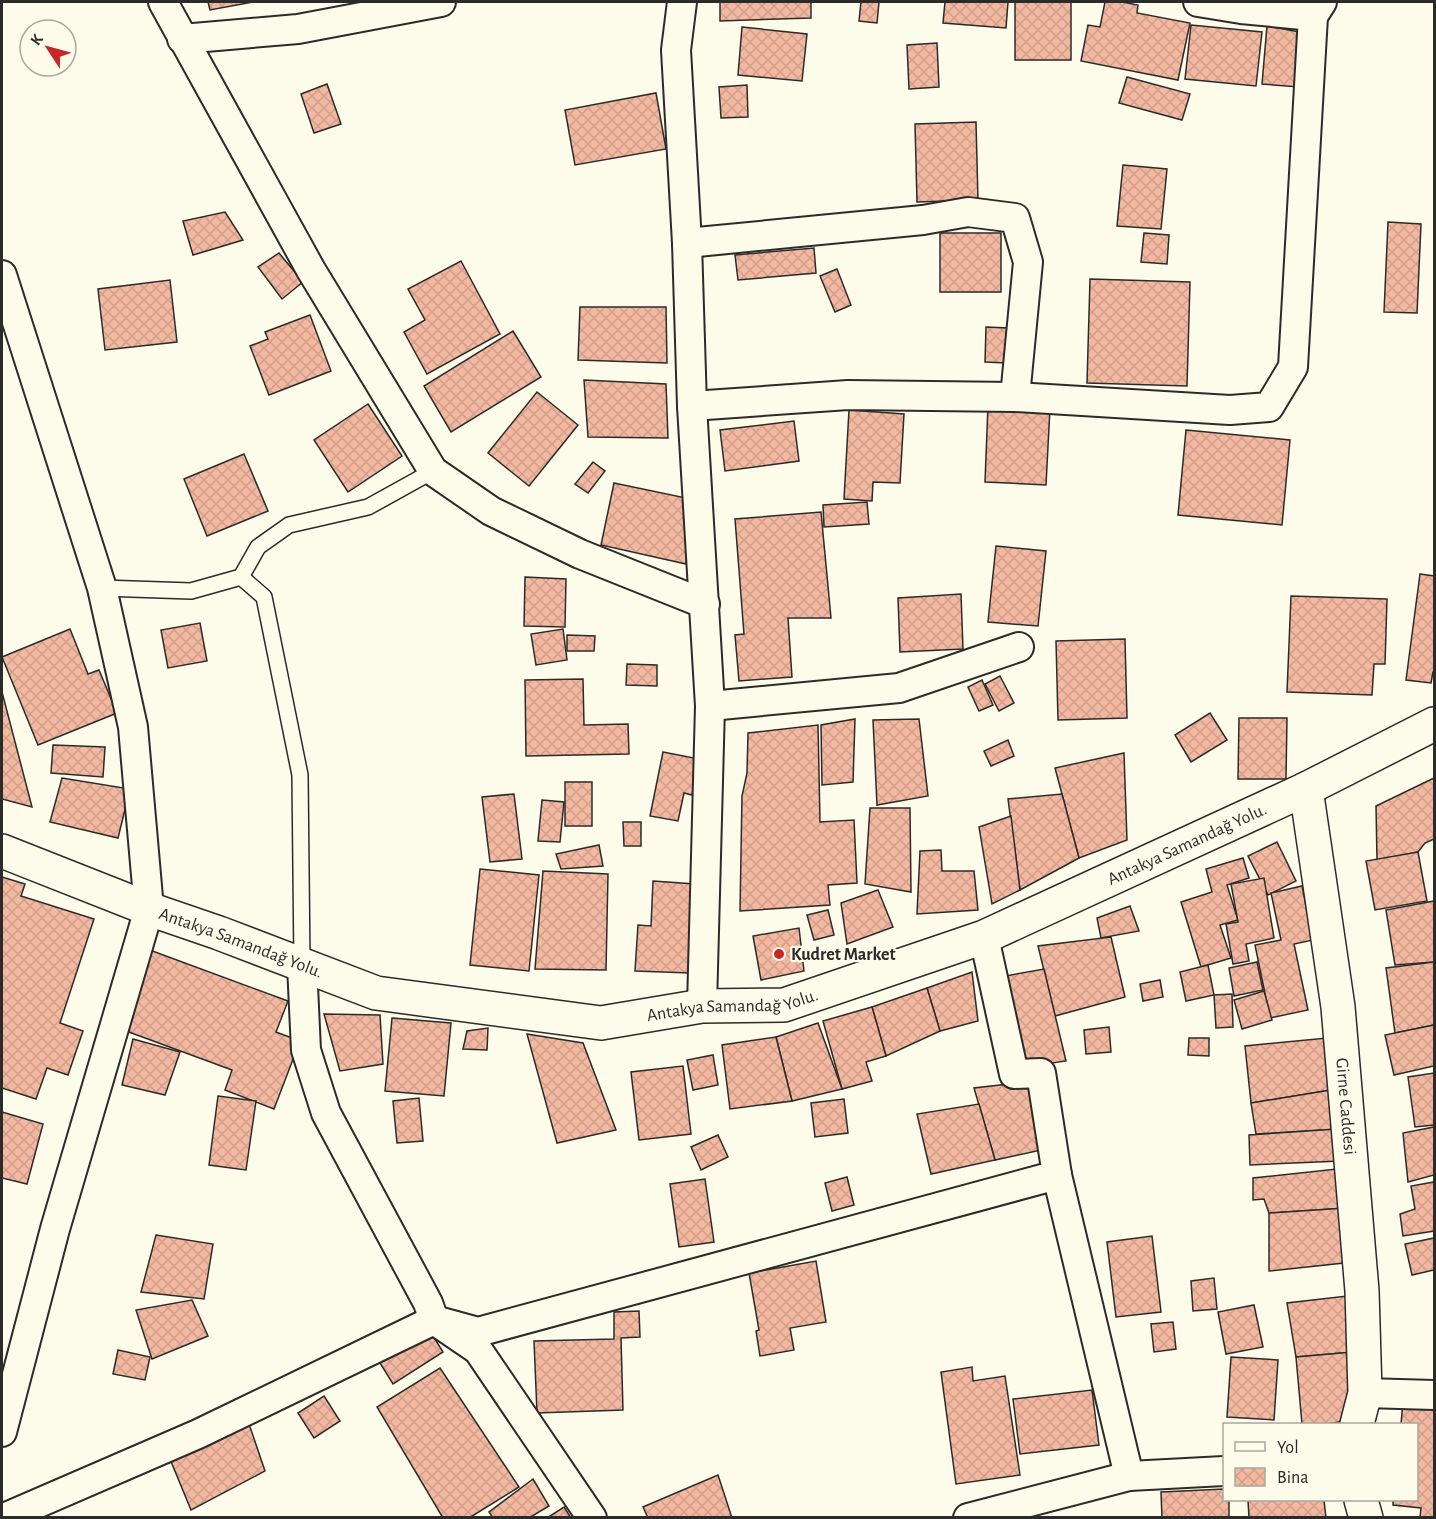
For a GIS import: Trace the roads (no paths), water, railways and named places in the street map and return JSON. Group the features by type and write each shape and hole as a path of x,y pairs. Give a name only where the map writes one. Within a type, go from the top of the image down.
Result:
{"street":[{"path":"163,2 311,270 433,471 491,511 580,554 705,604"},
{"path":"182,39 298,29 441,2"},
{"path":"681,2 676,50 687,243 692,406 710,706 702,1006"},
{"path":"692,406 848,395 1015,397 1230,410 1269,407 1293,368 1318,9 1241,9 1198,2"},
{"path":"687,243 923,220 968,212 1014,218 1028,262 1015,397"},
{"path":"2,275 102,588 133,727 149,909 55,1229 2,1432"},
{"path":"710,706 899,688 1019,647"},
{"name":"Antakya Samandağ Yolu.","path":"2,851 149,909 376,993 601,1023 702,1006 784,1005 984,937 1306,789 1434,724"},
{"name":"Girne Caddesi","path":"1306,789 1338,1007 1362,1291 1365,1393 1358,1423"},
{"path":"984,937 1014,1074 1041,1073 1057,1175 1129,1476"},
{"path":"302,965 306,1050 326,1113 428,1303 434,1320 478,1350 592,1518"},
{"path":"4,1518 198,1434 434,1320 478,1332 1057,1175"},
{"path":"1365,1393 1434,1395"},
{"path":"968,1518 1129,1476 1223,1471"},
{"path":"1360,1501 1366,1518"}],"lane":[{"path":"102,588 191,591 241,577 258,547 289,525 368,507 433,471"},
{"path":"241,577 264,597 278,676 300,775 302,965"}],"place":[{"name":"Kudret Market","path":"779,954"}]}
